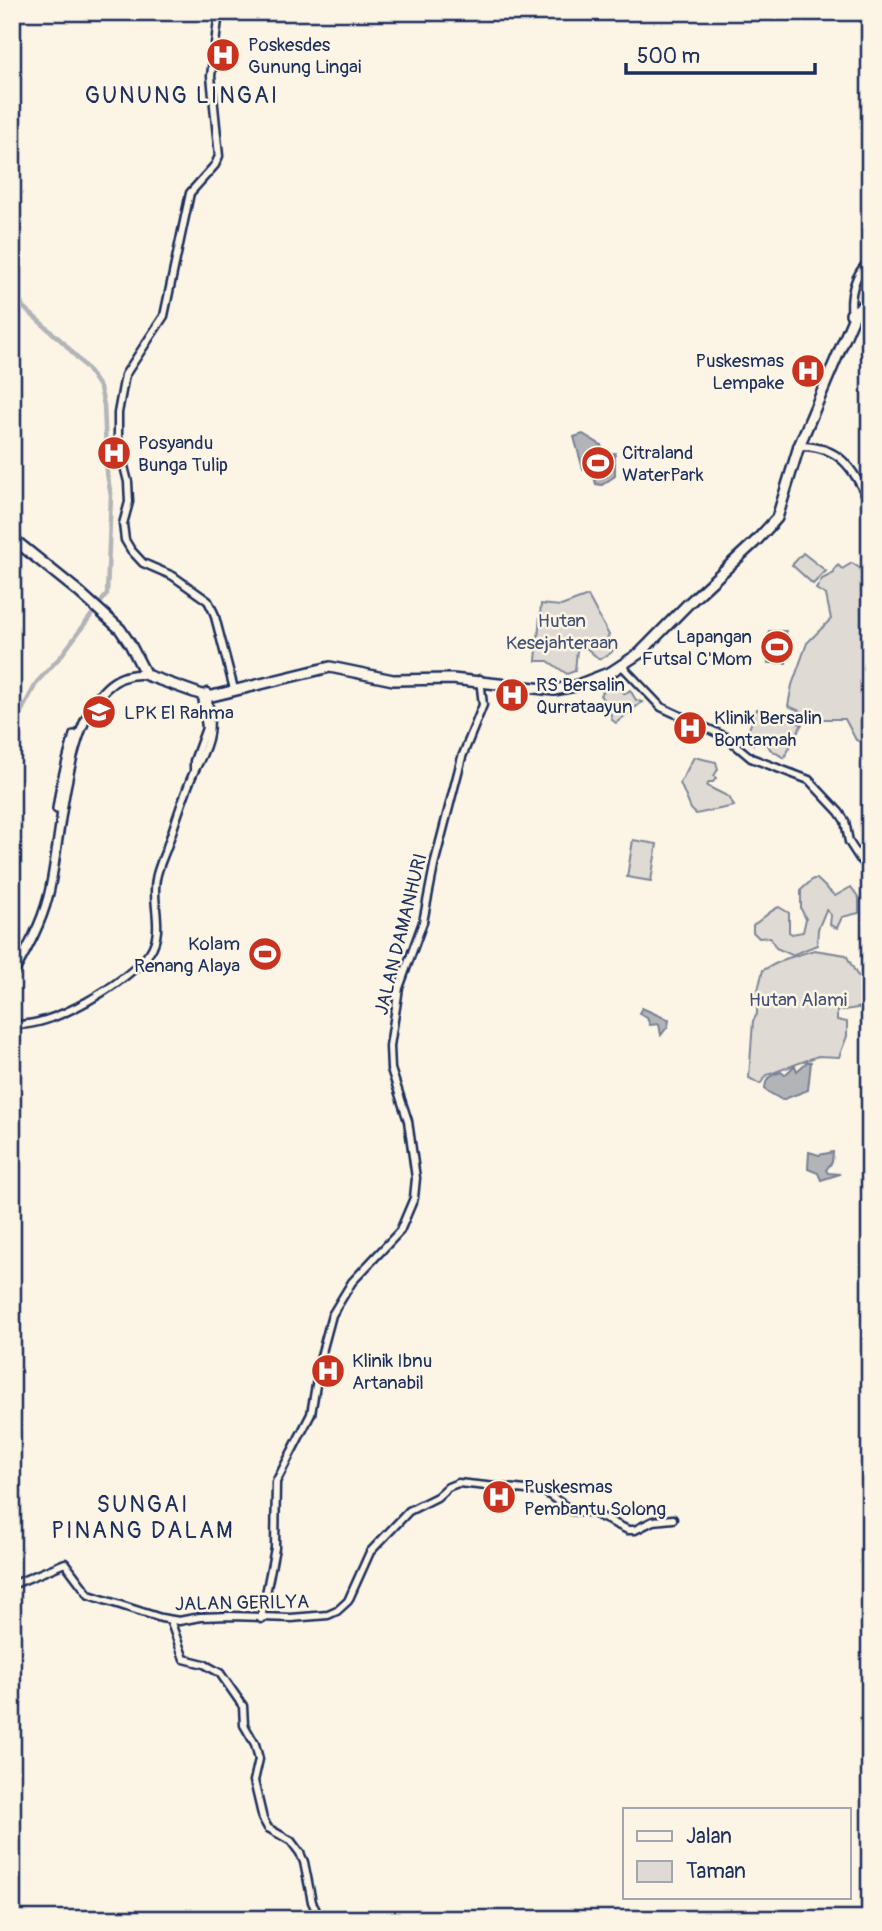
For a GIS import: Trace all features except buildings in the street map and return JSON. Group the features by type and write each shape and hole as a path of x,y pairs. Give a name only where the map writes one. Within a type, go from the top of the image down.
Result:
{"highway":[{"path":"621,665 775,516 797,446 859,309 853,299"},
{"path":"12,540 122,631 145,673 206,698 330,667 391,678 424,676 555,687 621,665 640,653 774,523 781,510 797,446"},
{"path":"206,698 327,664 356,668 391,678"}],"main road":[{"path":"12,976 44,910 61,784 80,717 100,688 121,675 145,673"},
{"path":"12,967 48,888"}],"street":[{"path":"219,12 211,76 219,156 215,165 190,193 164,316 125,376 119,403 118,442 128,482 129,502 123,530 131,550 143,563 179,579 208,601 215,613 234,689"},
{"path":"853,299 857,273 870,261"},
{"path":"797,446 820,446 845,462 870,503"},
{"path":"621,665 663,708 726,737 751,758 807,779 839,812 845,821 849,842 860,859 870,868"},
{"name":"JALAN DAMANHURI","path":"261,1619 275,1548 276,1482 311,1415 321,1354 332,1315 352,1282 400,1231 415,1198 416,1178 408,1121 391,1069 390,1046 399,988 423,922 435,861 462,757 483,705 480,680"},
{"path":"12,1024 43,1021 77,1009 136,968 156,942 158,930 155,894 158,872 194,771 194,761 204,745 206,698"},
{"path":"12,1019 25,1024"},
{"name":"JALAN GERILYA","path":"12,1585 65,1563 89,1595 170,1620 323,1615 337,1611 348,1601 370,1552 409,1511 458,1483 541,1491 555,1497 572,1511 591,1512 628,1530 635,1530 653,1521 673,1519"},
{"path":"170,1620 184,1659 204,1664 218,1672 243,1706 244,1725 259,1756 254,1781 263,1819 268,1828 291,1841 300,1853 312,1902 320,1919"}],"green space":[{"path":"803,553 826,571 813,584 792,565"},
{"path":"852,563 870,575 870,747 856,740 845,719 819,719 788,706 792,685 807,643 831,619 826,595 816,589 822,579 834,573 838,565 842,569"},
{"name":"Hutan Kesejahteraan","path":"588,596 609,635 607,639 614,642 613,651 599,659 583,645 577,650 575,671 567,674 548,661 536,661 541,604 561,606"},
{"name":"Lapangan Futsal C'Mom","path":"769,631 786,631 786,663 768,663"},
{"path":"600,685 614,689 618,686 625,694 630,690 636,700 642,702 616,723 600,695 603,692"},
{"path":"757,709 763,710 764,718 770,720 778,717 802,724 784,758 770,749 767,743 755,739 753,744 746,736"},
{"path":"694,757 716,762 716,778 707,786 729,797 734,806 696,814 691,809 680,783"},
{"path":"633,840 657,844 651,881 627,877"},
{"name":"Hutan Alami","path":"813,879 817,879 835,896 851,887 859,898 859,913 842,917 837,928 830,925 831,915 826,910 818,929 817,945 792,955 776,948 770,937 759,938 753,932 753,925 779,907 789,913 789,932 803,932 806,919 801,909 801,890"},
{"name":"Hutan Alami","path":"814,950 846,955 857,975 870,982 870,1001 864,1007 837,1011 837,1020 847,1022 847,1036 839,1057 818,1056 767,1075 760,1084 749,1078 753,1021 757,1014 757,994 763,970 785,959"}],"shaded area":[{"name":"Citraland WaterPark","path":"583,434 601,445 604,454 615,453 615,476 602,485 596,484 593,473 583,469 574,437"},
{"path":"642,1008 669,1020 661,1035 659,1024 650,1025 647,1018 639,1013"},
{"path":"807,1062 811,1062 808,1090 782,1100 765,1090 767,1080 771,1076 781,1072 785,1075 795,1066 797,1071"},
{"path":"809,1152 819,1155 833,1152 832,1162 826,1170 828,1173 840,1174 821,1180 818,1173 808,1169"}],"waterway":[{"path":"12,262 23,307 64,343 100,388 104,405 107,473 111,496 107,594 61,656 37,682 21,712 12,720"}],"place":[{"name":"Poskesdes Gunung Lingai","path":"223,55"},
{"name":"Puskesmas Lempake","path":"808,371"},
{"name":"Posyandu Bunga Tulip","path":"114,453"},
{"name":"Citraland WaterPark","path":"598,463"},
{"name":"Lapangan Futsal C'Mom","path":"777,647"},
{"name":"RS Bersalin Qurrataayun","path":"512,695"},
{"name":"LPK El Rahma","path":"99,712"},
{"name":"Klinik Bersalin Bontamah","path":"690,728"},
{"name":"Kolam Renang Alaya","path":"265,954"},
{"name":"Klinik Ibnu Artanabil","path":"328,1371"},
{"name":"Puskesmas Pembantu Solong","path":"499,1497"}],"district":[{"name":"GUNUNG LINGAI","path":"182,95"},
{"name":"SUNGAI PINANG DALAM","path":"143,1517"}]}
